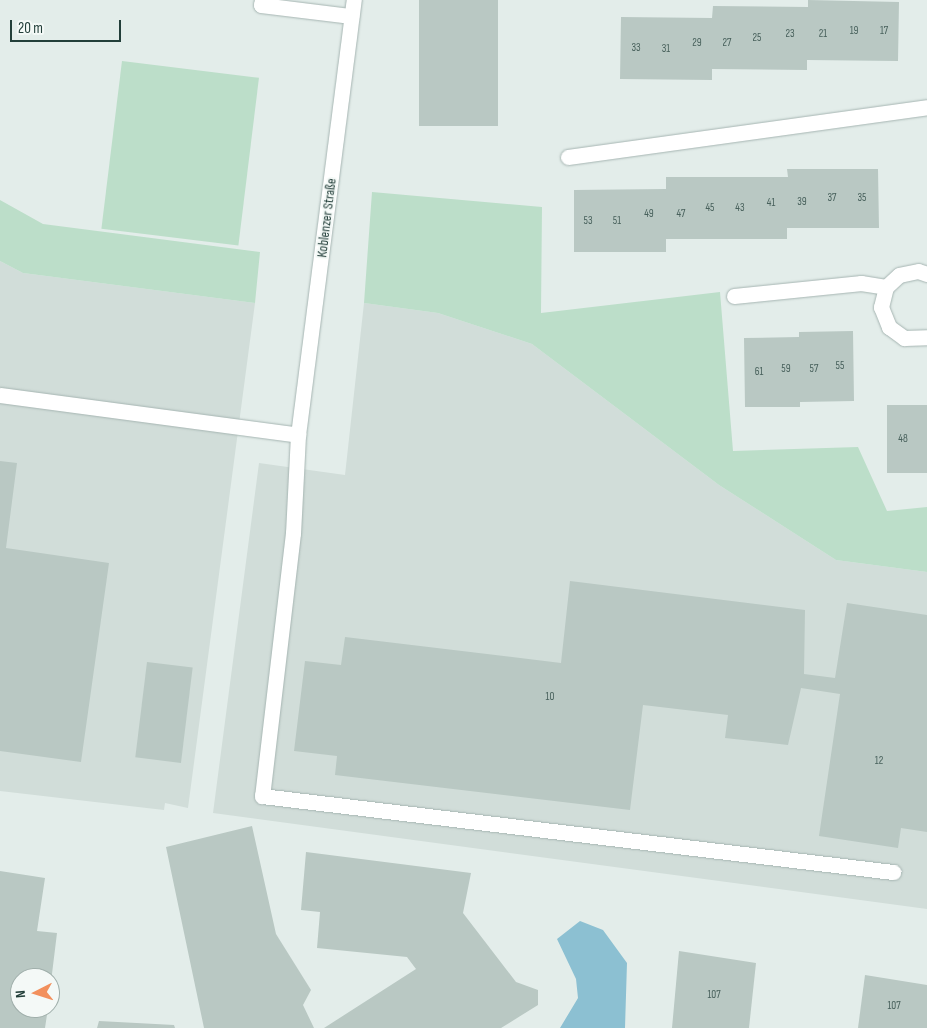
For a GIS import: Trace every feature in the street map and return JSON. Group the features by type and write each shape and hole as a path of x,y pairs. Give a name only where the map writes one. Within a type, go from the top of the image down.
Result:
{"street":[{"path":"262,0 261,5 352,16"},
{"name":"Koblenzer Straße","path":"354,0 298,435 293,533 262,796 893,872"},
{"path":"568,157 927,107"},
{"path":"927,274 918,271 899,274 886,287 881,307 888,327 904,338 927,337"},
{"path":"734,296 861,284 886,287"},
{"path":"0,395 298,435"}],"shaded area":[{"path":"0,261 23,273 255,303 188,808 165,803 164,810 0,791"},
{"path":"364,303 438,313 532,344 719,485 836,560 927,572 927,909 213,813 259,463 345,475"}],"green space":[{"path":"122,61 259,78 238,246 101,229"},
{"path":"372,192 542,207 541,313 720,292 733,451 858,447 887,511 927,507 927,572 836,560 719,485 532,344 438,313 364,303"},
{"path":"0,200 43,224 260,252 255,303 23,273 0,261"}],"water":[{"path":"580,921 603,930 627,963 625,1028 560,1028 578,998 576,979 557,939"}],"building":[{"path":"419,0 498,0 498,126 419,126"},
{"path":"808,0 899,2 898,61 807,60 807,70 712,69 712,80 620,79 621,17 712,18 713,6 808,7"},
{"path":"787,169 878,169 879,228 787,228 787,239 666,239 666,252 574,252 574,190 666,189 666,177 788,177"},
{"path":"853,331 854,401 800,402 800,407 745,407 744,338 799,337 799,332"},
{"path":"887,405 927,405 927,473 887,473"},
{"path":"0,461 17,463 6,548 109,563 81,762 0,751"},
{"path":"570,581 805,610 804,674 835,678 847,603 927,615 927,832 901,828 898,848 819,836 840,694 801,688 788,745 725,738 728,715 643,705 630,810 335,775 337,756 294,751 305,661 341,665 345,637 561,663"},
{"path":"147,662 193,668 181,763 135,757"},
{"path":"252,826 276,934 311,990 303,1005 314,1028 204,1028 166,847"},
{"path":"306,852 471,873 463,913 516,982 538,990 538,1005 501,1028 324,1028 416,969 407,957 317,948 320,912 301,910"},
{"path":"0,871 45,878 37,931 57,933 53,968 10,968 10,1018 46,1018 45,1028 0,1028"},
{"path":"679,951 756,963 749,1028 672,1028"},
{"path":"865,975 927,985 927,1028 858,1028"},
{"path":"99,1021 174,1025 175,1028 97,1028"}]}
